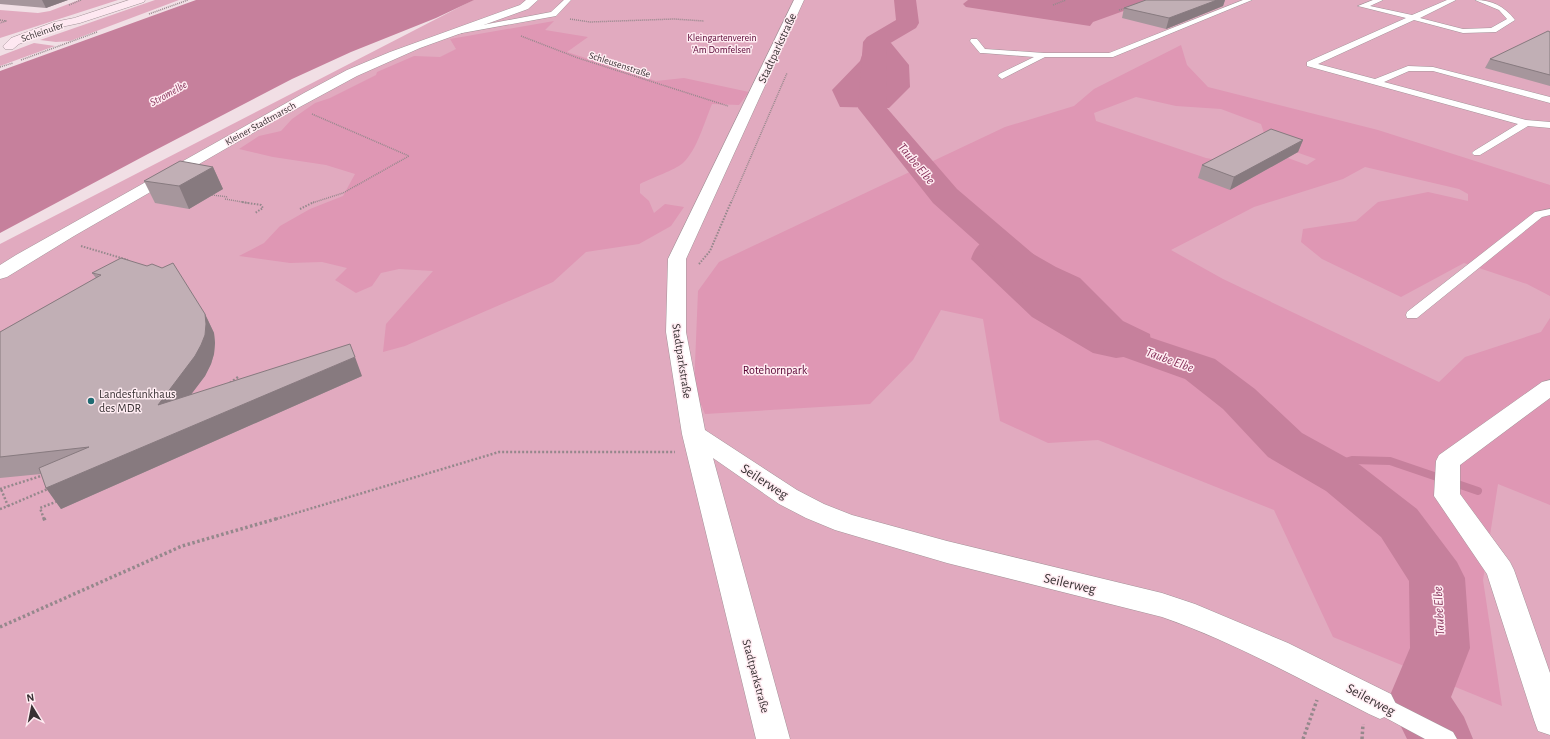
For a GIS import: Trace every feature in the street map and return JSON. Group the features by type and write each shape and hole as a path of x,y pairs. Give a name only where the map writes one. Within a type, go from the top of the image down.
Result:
{"main road":[{"name":"Schleinufer","path":"5,48 15,41 58,24 76,21 140,0"}],"street":[{"name":"Kleiner Stadtmarsch","path":"0,273 55,239 291,105 359,70 449,34 524,7 533,0"},
{"name":"Stadtparkstraße","path":"772,739 696,443 676,332 677,259 799,0"},
{"path":"1550,387 1448,461 1447,496 1500,570 1550,720"},
{"name":"Seilerweg","path":"696,443 815,512 894,538 1162,605 1195,616 1325,675 1380,704"}],"lane":[{"path":"449,34 553,14 568,0"},
{"path":"974,41 983,51 1044,55 1110,55 1249,0"},
{"path":"1380,0 1362,6 1463,31 1493,30 1511,20 1501,9 1478,0"},
{"path":"1453,0 1310,64 1526,124 1550,125"},
{"path":"1002,76 1044,55"},
{"path":"1376,82 1408,68 1418,67 1433,69 1550,100"},
{"path":"1477,153 1526,124"},
{"path":"1412,316 1539,214 1550,212"},
{"name":"Seilerweg","path":"1380,704 1446,739"}],"path":[{"path":"65,6 81,0"},
{"path":"1053,5 1066,0"},
{"path":"1119,10 1132,6"},
{"path":"544,16 590,22 674,19 704,22"},
{"name":"Schleusenstraße","path":"491,27 520,35 578,58 746,112"},
{"path":"20,60 62,45"},
{"path":"0,67 14,62"},
{"path":"677,276 689,274 710,251 788,70"},
{"path":"291,105 409,156 343,193 316,201 300,209"},
{"path":"212,195 228,197"},
{"path":"225,199 261,205 263,208 255,213"},
{"path":"55,239 122,257 128,260"},
{"path":"224,386 238,378"},
{"path":"0,627 182,546 324,506 499,452 696,443"},
{"path":"8,506 1,489 50,474"},
{"path":"0,509 56,486"},
{"path":"45,521 40,508 61,499"},
{"path":"1303,739 1325,675"}],"green space":[{"path":"79,0 118,0 0,38 0,10 38,13 50,11"},
{"path":"155,0 179,0 70,41 56,42 40,40"},
{"name":"Rotehornpark","path":"473,0 1550,0 1550,739 0,739 0,244"},
{"path":"554,21 545,30 588,37 567,52 656,81 684,78 749,92 739,105 712,104 696,144 688,158 674,168 640,184 640,193 649,201 654,213 665,204 684,207 671,226 639,244 586,252 553,282 405,346 383,352 386,324 433,271 399,269 381,273 372,286 356,293 335,280 347,268 322,262 290,263 239,256 264,243 280,226 310,209 343,196 355,174 326,165 273,157 239,149 259,136 281,131 292,119 315,103 330,98 376,75 377,72 414,56 440,57 456,49 450,39"},
{"path":"34,43 55,46 0,66 0,56"},
{"path":"1181,45 1187,65 1208,87 1378,130 1550,185 1550,296 1527,284 1464,263 1401,297 1322,259 1301,242 1303,229 1356,221 1378,202 1428,192 1468,201 1468,194 1459,189 1365,167 1343,179 1254,207 1171,250 1223,279 1439,382 1465,357 1541,332 1550,318 1550,505 1498,484 1483,580 1502,706 1333,637 1274,510 1098,440 1048,443 1000,421 983,319 941,310 913,360 870,404 705,414 694,388 698,291 719,262 1005,127 1074,106 1094,89","holes":["1136,97 1176,106 1221,109 1261,124 1267,142 1316,159 1307,165 1288,158 1229,162 1206,158 1096,121 1094,113"]}],"water":[{"name":"Stromelbe","path":"196,0 474,0 436,18 351,52 292,79 0,233 0,71"},
{"path":"968,0 1154,0 1093,22 1090,26 966,7 963,4"},
{"path":"875,42 891,43 909,65 910,87 889,108 840,107 832,90 860,61 865,46"},
{"path":"1007,239 1056,267 1080,278 1123,321 1150,334 1152,353 1116,358 1093,353 1032,317 971,259 980,244 989,240"}],"building":[{"path":"1146,0 1217,0 1169,18 1124,8"},
{"path":"1548,31 1550,32 1550,75 1490,59"},
{"path":"1271,129 1303,140 1234,177 1202,165"},
{"path":"180,161 213,167 179,186 144,181"},
{"name":"Landesfunkhaus des MDR","path":"121,258 147,266 152,264 162,268 173,263 205,314 205,335 201,345 195,356 158,405 350,344 355,357 46,488 39,468 89,447 0,457 0,332 101,275 92,273"}],"waterway":[{"name":"Taube Elbe","path":"905,0 908,23 875,42 872,108 945,196 1039,278"},
{"name":"Taube Elbe","path":"1100,326 1119,341 1200,369 1239,399 1285,445 1343,478 1399,523 1437,578 1440,648 1419,700 1441,739"},
{"path":"1326,468 1352,460 1390,461 1478,491"}],"place":[{"name":"Landesfunkhaus des MDR","path":"91,401"}],"park label":[{"name":"Kleingartenverein 'Am Domfelsen'","path":"722,42"}]}
